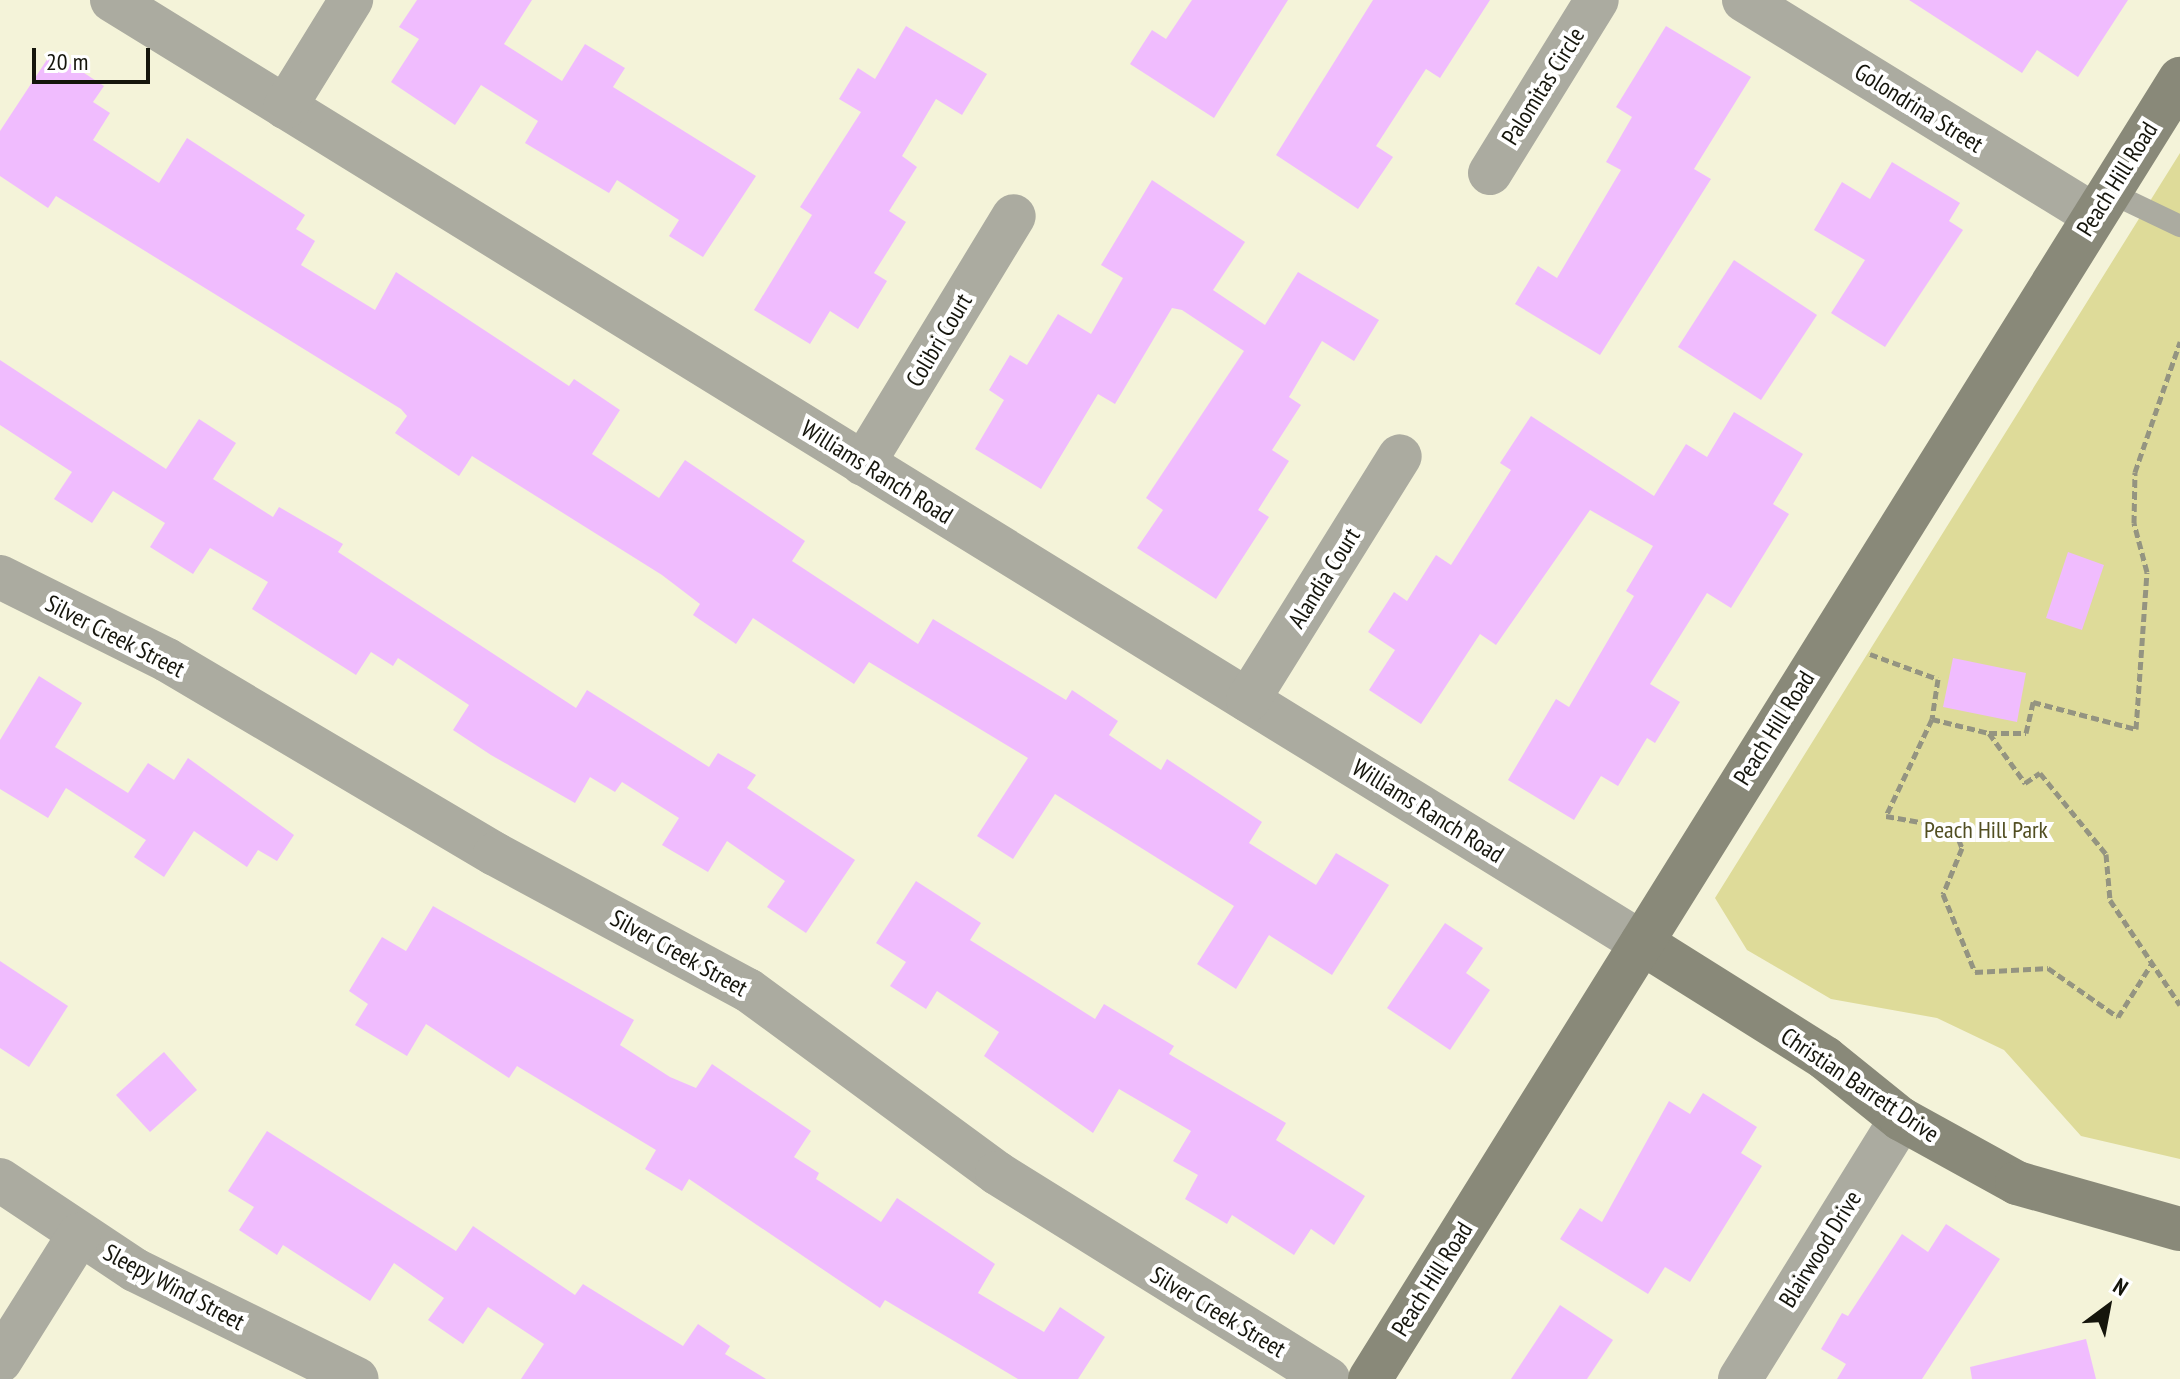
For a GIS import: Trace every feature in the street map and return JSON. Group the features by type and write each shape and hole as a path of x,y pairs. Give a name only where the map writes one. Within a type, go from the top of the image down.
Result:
{"street":[{"name":"Williams Ranch Road","path":"112,0 1642,943"},
{"path":"285,107 351,0"},
{"name":"Palomitas Circle","path":"1490,173 1597,0"},
{"name":"Golondrina Street","path":"1744,0 2102,204"},
{"name":"Peach Hill Road","path":"1370,1379 2180,79"},
{"name":"Colibri Court","path":"863,464 1014,216"},
{"name":"Alandia Court","path":"1248,700 1400,456"},
{"name":"Silver Creek Street","path":"0,577 167,660 495,854 748,990 997,1173 1328,1379"},
{"name":"Christian Barrett Drive","path":"1642,943 1825,1058 1901,1119 2045,1195 2180,1229"},
{"name":"Blairwood Drive","path":"1740,1379 1901,1119"},
{"name":"Sleepy Wind Street","path":"0,1180 135,1270 357,1379"},
{"path":"0,1361 79,1235"}],"lane":[{"path":"2102,204 2180,226"}],"path":[{"path":"1932,719 1989,733 2026,733 2033,702 2136,729 2147,572 2134,523 2135,472 2180,342"},
{"path":"1865,651 1938,679 1932,719 1886,816 1954,828 1962,848 1943,894 1975,972 2048,968 2118,1017 2152,963"},
{"path":"1989,733 2025,783 2040,773 2106,854 2110,900 2180,1005"}],"green space":[{"name":"Peach Hill Park","path":"2180,153 2180,1159 2081,1136 2004,1050 1937,1018 1831,999 1747,950 1715,898"}],"building":[{"path":"417,0 532,0 504,44 562,81 585,44 625,68 613,87 756,176 703,257 669,236 679,220 617,180 609,193 525,143 538,121 481,85 455,125 391,82 419,39 399,27"},
{"path":"1192,0 1288,0 1214,118 1130,64 1152,30 1166,39"},
{"path":"1373,0 1490,0 1440,78 1426,69 1376,146 1393,157 1358,209 1276,155"},
{"path":"1909,0 2128,0 2078,77 2037,50 2022,73"},
{"path":"906,26 987,74 962,115 936,99 902,156 917,167 889,211 906,222 874,273 887,281 858,329 830,311 810,344 754,310 812,215 800,207 861,112 839,99 858,68 875,79"},
{"path":"1666,26 1751,77 1694,169 1711,179 1600,355 1515,304 1538,266 1557,278 1621,170 1606,162 1632,117 1616,107"},
{"path":"52,52 104,86 93,102 110,113 93,140 159,183 187,138 305,215 296,229 315,241 301,265 375,310 396,272 569,386 574,379 620,410 592,454 659,498 685,460 805,541 792,561 918,644 933,619 1066,700 1072,690 1118,721 1109,735 1161,770 1167,759 1262,822 1249,843 1316,885 1336,853 1389,885 1332,975 1269,935 1236,989 1197,964 1234,906 1055,794 1013,859 977,836 1028,758 869,662 854,684 753,618 736,644 693,615 700,604 662,575 472,456 459,476 395,433 407,416 401,409 56,196 48,208 0,176 0,131"},
{"path":"1892,162 1960,203 1949,221 1963,230 1885,347 1831,313 1865,260 1814,230 1842,182 1870,199"},
{"path":"1152,180 1245,242 1213,290 1265,325 1298,272 1379,320 1354,361 1322,341 1289,397 1301,405 1272,450 1289,461 1258,510 1269,517 1216,599 1137,548 1163,510 1146,498 1244,351 1182,310 1172,308 1115,404 1098,394 1041,489 975,449 1004,400 989,390 1010,355 1027,365 1058,314 1091,334 1123,278 1101,265"},
{"path":"1734,260 1817,315 1761,400 1678,347"},
{"path":"0,360 166,469 199,419 236,443 213,479 273,517 279,507 343,544 338,552 576,708 587,690 709,767 718,753 756,775 747,788 855,860 806,933 767,907 785,881 727,841 708,872 662,845 679,818 622,782 615,792 590,777 575,803 453,730 469,705 398,658 393,666 371,652 356,675 252,609 268,582 210,548 193,574 150,547 165,523 113,491 92,523 54,499 72,472 0,425"},
{"path":"1734,412 1803,454 1773,504 1789,514 1731,608 1707,593 1650,684 1680,702 1655,743 1647,738 1618,786 1601,776 1574,820 1508,780 1556,699 1569,707 1634,596 1626,591 1653,546 1590,510 1496,645 1480,634 1421,724 1369,690 1395,650 1368,632 1394,592 1407,601 1436,555 1451,565 1511,470 1500,463 1531,416 1654,496 1686,444 1707,457"},
{"path":"2068,552 2104,565 2082,630 2046,618"},
{"path":"1953,658 2026,673 2017,722 1943,707"},
{"path":"39,676 82,703 55,747 128,793 148,763 174,780 188,758 294,835 277,861 258,850 247,867 194,831 164,877 134,857 146,840 66,788 48,818 0,789 0,740"},
{"path":"916,881 981,923 970,940 1095,1019 1104,1004 1174,1046 1169,1054 1286,1123 1276,1140 1365,1196 1334,1245 1311,1229 1294,1255 1232,1215 1227,1224 1185,1199 1198,1175 1173,1161 1191,1131 1119,1089 1093,1133 984,1056 999,1032 937,991 926,1009 890,986 906,962 876,943"},
{"path":"433,906 634,1020 620,1045 670,1077 696,1088 712,1064 811,1131 794,1157 819,1173 816,1179 881,1222 897,1198 995,1264 978,1293 1044,1332 1060,1307 1105,1337 1078,1379 1018,1379 885,1300 880,1308 689,1179 682,1191 645,1169 656,1150 517,1066 509,1078 426,1024 407,1056 355,1025 368,1004 349,991 382,937 406,951"},
{"path":"1445,923 1483,948 1466,973 1490,990 1450,1050 1387,1008"},
{"path":"0,961 68,1006 29,1067 0,1048"},
{"path":"164,1052 197,1090 150,1132 116,1095"},
{"path":"1703,1093 1757,1127 1741,1153 1762,1166 1690,1282 1665,1267 1648,1294 1560,1239 1580,1208 1602,1222 1669,1101 1690,1114"},
{"path":"267,1131 456,1251 473,1226 575,1295 583,1284 683,1346 698,1324 730,1346 725,1354 766,1379 521,1379 544,1344 488,1307 463,1344 428,1320 444,1298 394,1263 370,1301 283,1245 277,1255 239,1230 254,1207 228,1191"},
{"path":"1946,1224 2000,1259 1922,1379 1837,1379 1846,1364 1821,1349 1842,1313 1848,1316 1902,1234 1928,1252"},
{"path":"1560,1305 1613,1340 1587,1379 1511,1379"},
{"path":"2086,1339 2096,1379 1972,1379 1970,1367"}]}
